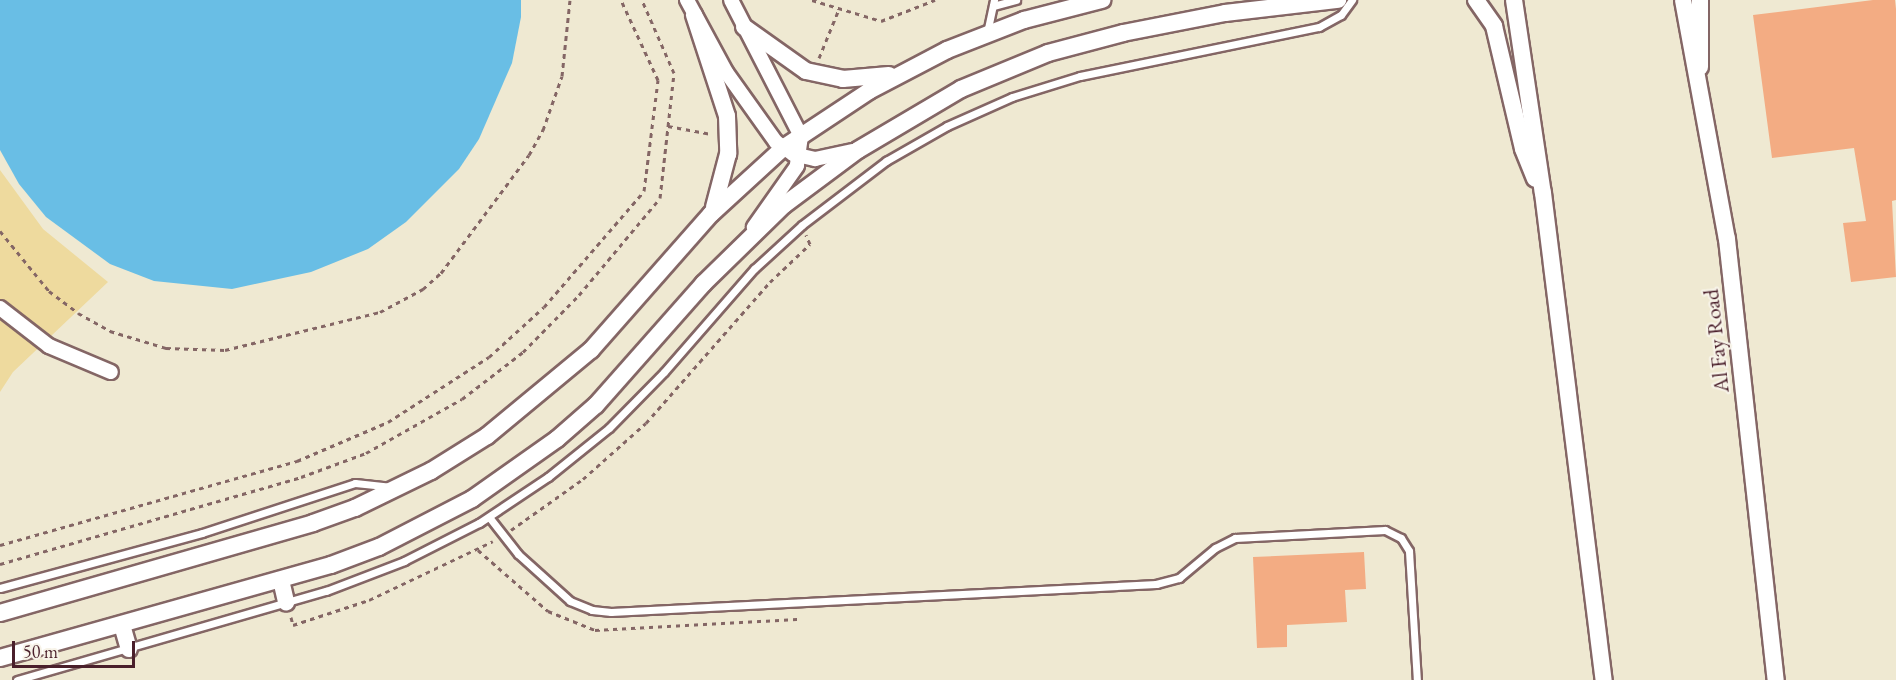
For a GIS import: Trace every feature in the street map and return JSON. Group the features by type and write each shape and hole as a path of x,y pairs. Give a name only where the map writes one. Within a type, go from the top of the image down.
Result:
{"street":[{"path":"0,658 281,580 379,547 454,510 516,471 603,398 742,243 792,175 800,157 801,136 731,0"},
{"path":"0,614 313,523 397,488 487,436 565,373 640,297 711,214 783,148 904,70 987,33 1102,0"},
{"path":"742,243 825,172 858,150 961,89 1048,53 1182,20 1338,0"},
{"path":"1476,0 1494,26 1522,149 1543,193"},
{"path":"1514,0 1543,193 1604,680"},
{"name":"Al Fay Road","path":"1683,0 1727,239 1776,680"},
{"path":"1697,83 1702,51 1700,0"},
{"path":"691,7 755,116 783,148 800,157 826,159 858,150"},
{"path":"691,7 723,101 729,137 725,175 711,214"},
{"path":"744,27 806,71 864,79 904,70"},
{"path":"0,308 49,346 111,372"},
{"path":"281,580 286,602"},
{"path":"122,625 129,649"}],"lane":[{"path":"987,33 993,3 1016,0"},
{"path":"17,680 286,602 404,561 489,517 548,477 609,428 664,372 754,269 802,225 857,181 916,142 980,110 1057,82 1319,27 1341,15 1352,0"},
{"path":"0,588 202,534 355,483 397,488"},
{"path":"489,517 518,554 570,601 592,610 611,612 1156,584 1179,578 1215,548 1235,538 1385,530 1401,538 1409,551 1417,680"}],"path":[{"path":"0,231 49,291 70,308 110,331 166,348 225,350 380,312 423,289 441,273 529,155 554,104 561,76 570,0"},
{"path":"0,545 297,461 388,422 489,357 544,308 644,191 658,80 621,0"},
{"path":"0,564 302,477 398,438 462,399 552,324 660,198 674,73 642,0"},
{"path":"813,0 881,21 935,0"},
{"path":"668,126 729,137"}],"sand":[{"path":"0,170 43,229 108,282 13,372 0,392"}],"water":[{"path":"0,0 521,0 521,17 512,63 479,139 459,169 406,222 368,249 311,272 232,289 154,281 110,264 46,217 19,184 0,150"}],"building":[{"path":"1873,0 1895,0 1896,9 1896,200 1892,201 1896,277 1851,282 1843,223 1866,221 1854,148 1772,158 1753,15"},
{"path":"1364,552 1366,589 1345,590 1347,622 1287,625 1287,647 1257,648 1253,557"}]}
